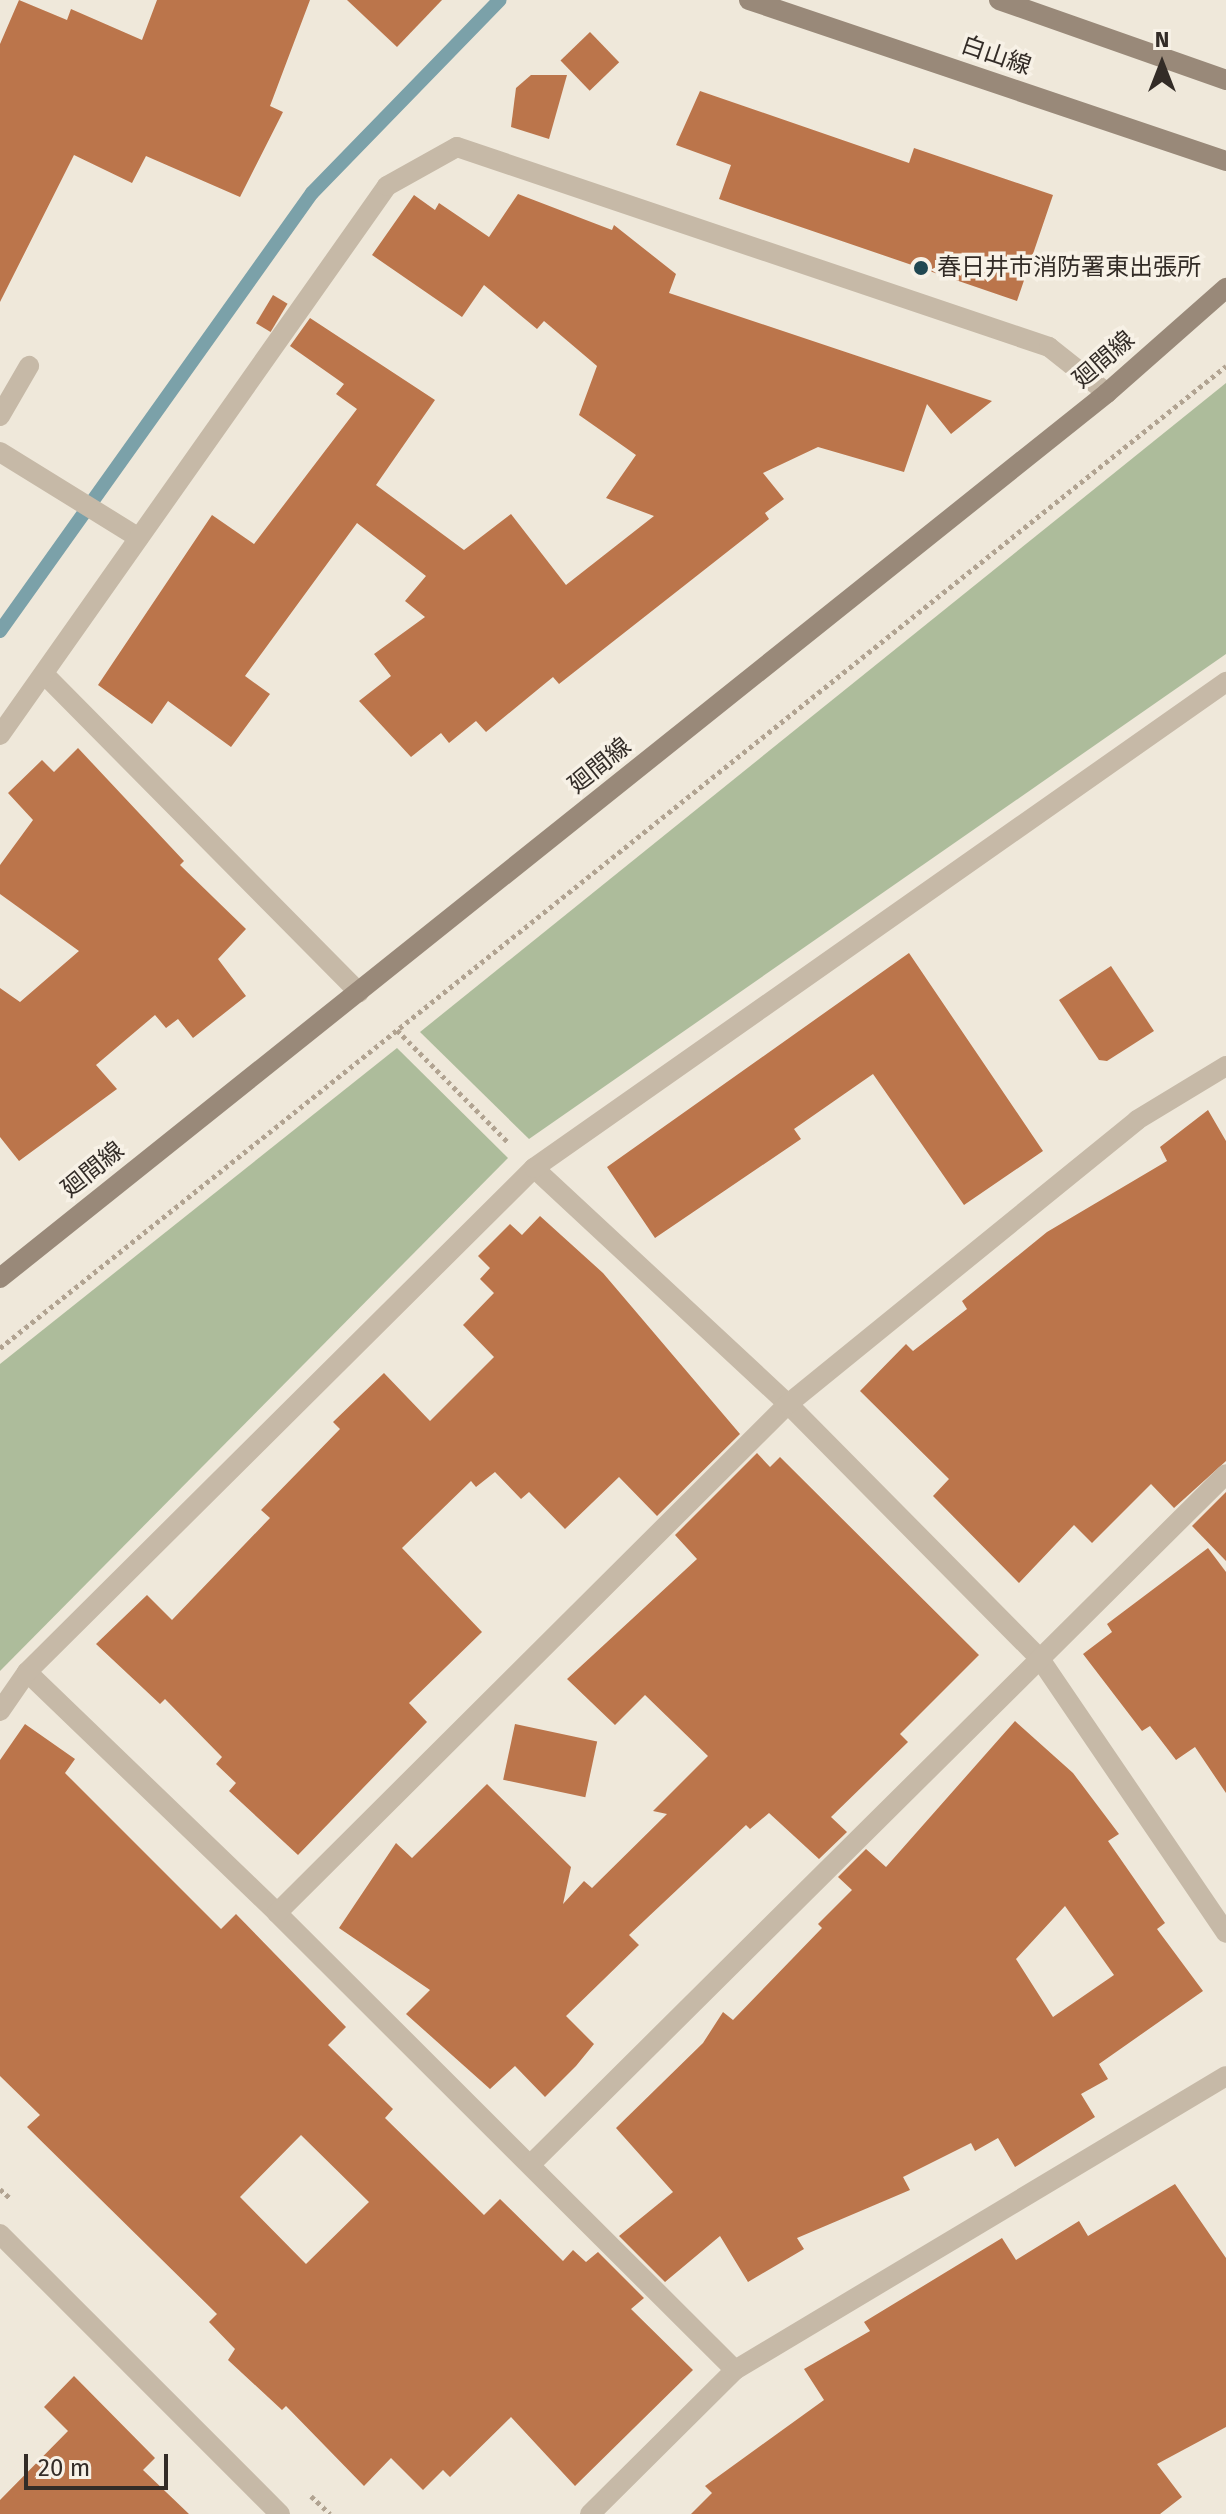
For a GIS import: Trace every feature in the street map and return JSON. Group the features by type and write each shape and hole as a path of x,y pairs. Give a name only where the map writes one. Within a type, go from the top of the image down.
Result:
{"street":[{"name":"白山線","path":"749,0 1226,161"},
{"path":"999,0 1226,80"},
{"path":"0,735 387,186 457,147 1049,347 1074,361 1107,393"},
{"name":"廻間線","path":"0,1278 1107,393 1226,288"},
{"path":"0,416 29,366"},
{"path":"0,452 139,538"},
{"path":"44,674 359,992"},
{"path":"0,1711 27,1672 534,1168 1226,682"},
{"path":"277,1913 788,1404 1137,1120 1226,1066"},
{"path":"534,1168 788,1404 1040,1659 1226,1933"},
{"path":"531,2164 1226,1474"},
{"path":"27,1672 277,1913 735,2370"},
{"path":"590,2514 735,2370 1226,2076"},
{"path":"0,2234 280,2514"}],"path":[{"path":"0,1348 1226,366"},
{"path":"397,1030 534,1168"}],"green space":[{"path":"1226,383 1226,654 529,1139 420,1032"},
{"path":"397,1048 508,1158 0,1671 0,1364"}],"building":[{"path":"19,0 67,20 71,9 142,40 157,0 310,0 270,106 283,112 240,197 146,156 132,183 74,155 0,302 0,44"},
{"path":"347,0 442,0 397,47"},
{"path":"590,32 619,62 590,91 561,60"},
{"path":"531,75 567,75 549,139 511,127 516,88"},
{"path":"700,91 909,163 914,148 1053,195 1017,301 719,199 731,165 676,145"},
{"path":"518,194 612,230 614,225 676,274 669,293 992,401 951,434 927,404 904,472 818,447 763,473 784,499 765,513 769,519 559,684 553,677 486,732 476,721 449,743 441,733 411,757 359,701 391,676 374,654 425,617 405,601 426,576 357,523 245,676 270,694 231,747 168,701 152,724 98,685 212,515 254,544 357,409 336,394 344,384 290,346 310,318 435,400 376,485 464,550 511,514 566,585 654,516 606,498 636,455 579,415 597,366 544,321 537,329 484,285 462,317 372,255 414,195 435,210 439,203 489,237"},
{"path":"273,295 288,304 271,332 256,323"},
{"path":"78,748 184,861 180,865 246,929 218,959 246,996 193,1038 178,1019 166,1028 155,1015 96,1065 117,1089 19,1161 0,1137 0,988 20,1002 79,951 0,894 0,865 33,820 8,793 42,760 54,772"},
{"path":"909,953 1043,1151 964,1205 873,1074 794,1129 801,1139 655,1238 607,1167"},
{"path":"1111,966 1154,1031 1107,1061 1099,1060 1059,1000"},
{"path":"1208,1110 1226,1141 1226,1461 1174,1508 1151,1484 1092,1543 1074,1525 1019,1583 933,1496 949,1479 860,1391 906,1344 913,1351 967,1309 962,1301 1047,1232 1167,1161 1160,1147"},
{"path":"540,1216 603,1273 740,1434 657,1516 619,1477 565,1529 529,1492 521,1499 495,1472 476,1487 471,1481 402,1548 482,1632 409,1703 427,1722 298,1855 229,1791 236,1783 216,1764 222,1757 165,1699 160,1704 96,1644 147,1595 172,1620 270,1518 261,1510 340,1429 333,1422 384,1373 430,1421 494,1357 463,1325 494,1293 480,1279 490,1268 478,1256 510,1224 522,1235"},
{"path":"757,1453 770,1467 780,1457 979,1655 900,1734 908,1742 831,1817 847,1832 819,1859 769,1813 750,1829 746,1825 629,1935 639,1945 566,2016 594,2044 576,2066 545,2097 515,2066 490,2089 406,2014 430,1990 339,1928 396,1843 412,1858 487,1784 571,1867 563,1904 584,1881 592,1888 667,1814 653,1811 708,1756 645,1695 615,1725 567,1679 697,1559 675,1535"},
{"path":"1226,1492 1226,1561 1192,1526"},
{"path":"1208,1548 1226,1572 1226,1793 1195,1747 1176,1760 1150,1726 1142,1731 1083,1654 1112,1632 1107,1624"},
{"path":"1015,1721 1073,1773 1119,1834 1108,1841 1165,1923 1157,1929 1203,1991 1099,2064 1108,2079 1081,2094 1095,2117 1015,2167 998,2138 975,2151 971,2143 903,2177 910,2190 797,2238 804,2249 748,2282 720,2236 665,2282 619,2236 673,2192 616,2128 703,2043 723,2012 733,2020 822,1928 818,1924 852,1890 838,1877 866,1849 886,1867","holes":["1065,1906 1114,1975 1053,2017 1016,1959"]},
{"path":"25,1724 75,1759 65,1773 221,1929 236,1914 346,2027 328,2045 393,2109 385,2118 484,2215 500,2199 563,2261 573,2250 586,2262 598,2252 644,2298 631,2309 693,2370 575,2486 511,2417 450,2477 443,2470 423,2490 391,2458 364,2486 286,2406 282,2410 228,2360 235,2349 209,2322 217,2314 27,2127 40,2115 0,2076 0,1760","holes":["301,2135 369,2202 306,2264 240,2197"]},
{"path":"515,1724 597,1741 585,1797 503,1780"},
{"path":"1175,2184 1226,2258 1226,2427 1157,2464 1182,2497 1160,2514 691,2514 712,2493 705,2486 824,2400 804,2369 870,2331 864,2322 1002,2238 1016,2260 1079,2221 1088,2236"},
{"path":"74,2376 155,2458 143,2470 189,2514 0,2514 0,2500 68,2431 44,2407"}],"waterway":[{"path":"0,631 312,193 500,0"}],"place":[{"name":"春日井市消防署東出張所","path":"921,268"}]}
